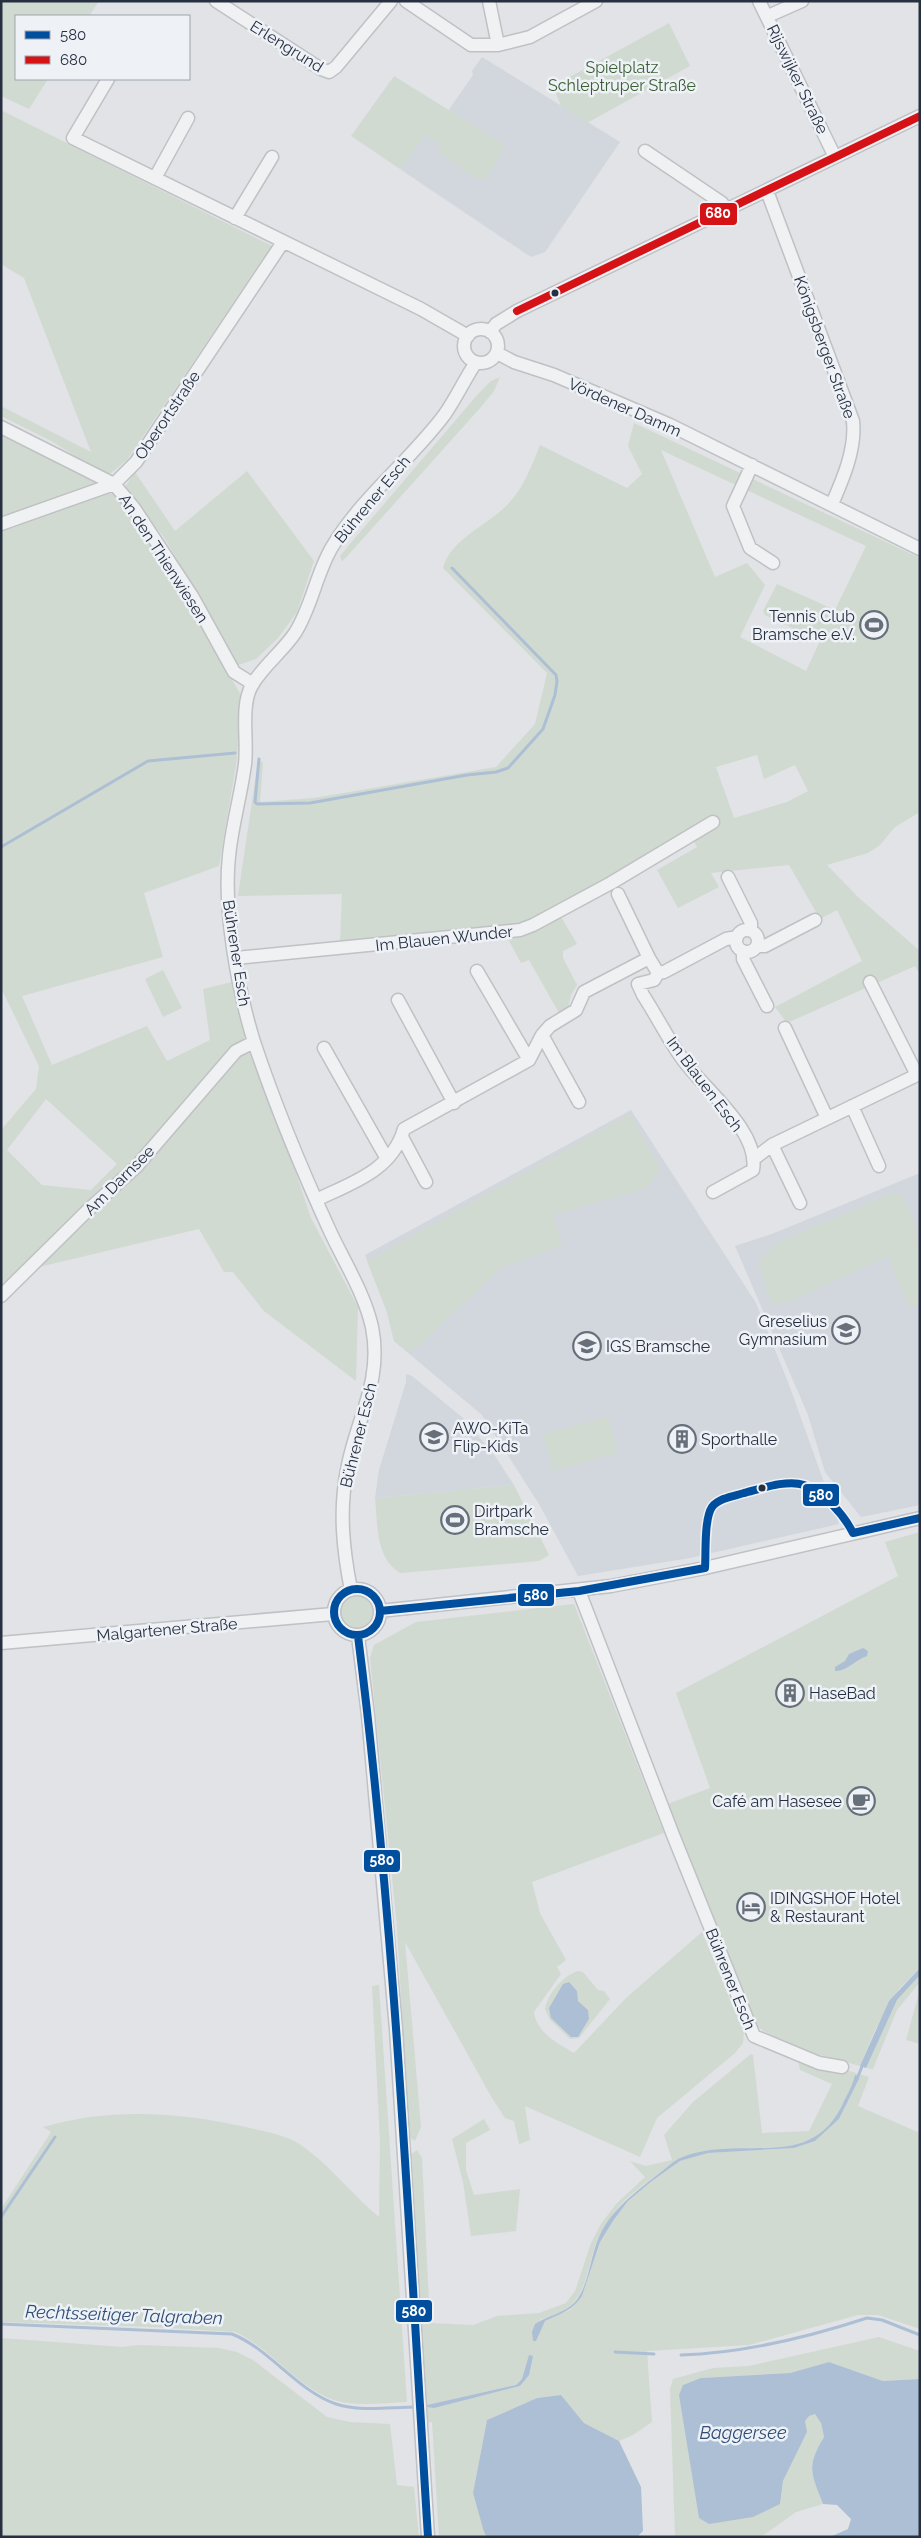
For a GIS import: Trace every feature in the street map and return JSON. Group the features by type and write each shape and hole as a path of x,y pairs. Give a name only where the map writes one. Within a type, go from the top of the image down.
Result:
{"street":[{"name":"Erlengrund","path":"216,1 321,69 329,72 333,70 391,1"},
{"path":"406,1 471,45 498,45 530,37 596,1"},
{"path":"489,1 498,45"},
{"name":"Rijswijker Straße","path":"759,1 768,16 835,158"},
{"path":"768,16 802,1"},
{"path":"107,80 73,138 421,309 468,336"},
{"path":"490,332 496,324 517,311 920,116"},
{"path":"155,178 188,118"},
{"path":"644,151 722,204 726,210"},
{"path":"235,218 272,157"},
{"name":"Königsberger Straße","path":"768,191 853,421 853,443 832,504"},
{"name":"Oberortstraße","path":"1,524 114,484 136,462 283,242"},
{"path":"476,330 490,332 498,344 497,353 486,363 476,362 465,351 468,336 476,330"},
{"name":"Vördener Damm","path":"497,353 514,362 554,375 670,425 920,549"},
{"name":"Bührener Esch","path":"351,1590 344,1555 341,1507 347,1467 370,1395 374,1350 372,1326 364,1302 316,1200 254,1042 243,1001 236,958 227,886 229,855 245,767 246,709 253,684 289,642 305,618 331,548 346,527 445,414 476,362"},
{"name":"An den Thienwiesen","path":"1,427 114,484 134,508 192,596 234,672 253,684"},
{"path":"752,465 732,506 750,548 773,563"},
{"name":"Im Blauen Wunder","path":"236,958 520,930 611,883 714,822"},
{"path":"728,877 751,923 751,931 757,937 757,946"},
{"path":"618,894 649,958 658,972"},
{"path":"742,952 750,952 757,946 766,946 815,920"},
{"path":"751,931 742,931 737,937 737,946 742,952 743,959 768,1006"},
{"path":"658,972 664,972 726,938 737,937"},
{"path":"316,1200 374,1173 387,1159 402,1137 404,1129 529,1060 542,1035 550,1026 576,1010 584,992 649,958"},
{"name":"Im Blauen Esch","path":"628,970 682,1059 724,1106 742,1131 755,1158"},
{"path":"477,971 529,1060"},
{"path":"638,984 654,980 658,972"},
{"path":"713,1192 754,1170 755,1158 772,1145 918,1074 870,982"},
{"path":"398,1000 454,1103"},
{"path":"785,1028 827,1118"},
{"path":"542,1035 579,1102"},
{"name":"Am Darnsee","path":"1,1296 88,1210 136,1167 236,1051 254,1042"},
{"path":"324,1048 387,1159"},
{"path":"852,1106 879,1166"},
{"path":"402,1137 426,1182"},
{"path":"772,1145 800,1203"},
{"path":"380,1611 579,1591 705,1568 920,1518"},
{"path":"351,1590 363,1590 370,1593 375,1598 380,1611 374,1628 358,1636 344,1632 335,1622 333,1614 337,1599 351,1590"},
{"name":"Bührener Esch","path":"579,1591 673,1835 754,2036 819,2063 842,2067"},
{"name":"Malgartener Straße","path":"1,1643 333,1614"},
{"path":"358,1636 368,1714 393,2002 428,2537"}],"shaded area":[{"path":"482,57 620,142 545,252 531,257 400,169 444,109 448,111 473,75 472,71"},
{"name":"IGS Bramsche","path":"631,1110 756,1303 788,1382 839,1524 690,1558 578,1576 539,1504 482,1415 394,1341 387,1312 365,1255"},
{"name":"Greselius Gymnasium","path":"920,1173 920,1505 861,1517 825,1472 808,1415 735,1246 772,1234"},
{"name":"AWO-KiTa Flip-Kids","path":"406,1374 412,1376 463,1418 495,1456 514,1485 375,1498 379,1470 406,1382"}],"green space":[{"path":"1,1 99,1 90,15 15,15 15,80 47,80 29,109 1,96"},
{"name":"Spielplatz Schleptruper Straße","path":"669,23 690,66 587,123 561,106 553,86"},
{"path":"394,76 503,144 504,149 486,179 480,181 437,151 441,144 426,134 400,169 351,136"},
{"path":"1,110 272,246 127,460 111,473 102,473 53,442 1,416 1,406 91,452 24,278 1,264"},
{"path":"500,377 494,391 481,407 342,562 340,556 349,545 478,394 491,381"},
{"path":"634,423 920,558 920,812 895,827 880,845 868,853 827,865 859,898 920,951 920,975 915,966 787,1023 775,1007 862,961 837,910 820,919 789,865 711,873 719,887 678,908 657,870 697,847 693,840 662,848 537,917 510,927 340,943 342,894 238,896 258,761 263,762 260,802 314,798 496,767 535,724 547,673 443,568 453,549 461,541 512,500 526,478 540,445 627,488 642,474 628,446","holes":["661,450 866,546 835,610 777,584 763,611 765,615 820,641 806,671 740,637 765,585 747,563 715,577","757,755 764,779 795,765 808,791 787,802 734,818 716,767"]},
{"path":"1,434 115,494 133,517 130,522 156,552 241,695 237,759 219,866 144,893 163,957 22,996 52,1065 147,1026 167,1061 210,1040 203,989 232,982 311,1218 358,1307 356,1381 264,1311 233,1272 224,1272 199,1229 18,1272 1,1288 1,1130 36,1089 39,1066 1,988","holes":["46,1099 117,1164 91,1190 42,1185 7,1150"]},
{"path":"247,471 314,561 297,612 278,638 256,659 238,665 165,539 125,487 135,472 175,531"},
{"path":"560,915 577,944 563,951 563,958 577,985 571,995 568,1008 559,1013 529,960 521,963 508,939"},
{"path":"163,970 182,1008 163,1017 145,979"},
{"path":"630,1114 661,1169 647,1188 553,1215 562,1246 502,1267 416,1349 406,1351 394,1341 387,1312 367,1261"},
{"path":"895,1192 904,1199 914,1225 919,1258 920,1303 910,1308 888,1256 798,1298 773,1306 758,1261 775,1244"},
{"path":"608,1417 618,1453 553,1471 543,1434"},
{"name":"Dirtpark Bramsche","path":"514,1485 549,1555 539,1561 400,1573 386,1558 379,1540 375,1498"},
{"path":"920,1532 920,1968 899,1989 876,2028 860,2066 790,2045 764,2032 753,2023 665,1805 710,1788 676,1693 898,1576 885,1542"},
{"path":"357,1596 369,1601 374,1613 369,1625 357,1630 345,1625 340,1613 345,1601"},
{"path":"574,1604 664,1833 532,1882 540,1913 566,1960 557,1967 561,1974 534,2012 536,2019 543,2032 574,2053 627,1997 702,1932 744,2033 743,2043 735,2053 657,2118 640,2157 525,2106 530,2140 519,2144 514,2121 505,2118 492,2098 405,1942 421,2127 415,2141 409,2137 397,1927 370,1658 374,1645 416,1622"},
{"path":"583,1972 598,1990 604,1991 610,1999 579,2038 570,2039 550,2020 545,2009 553,1991 572,1973","holes":["578,2001 588,2010 549,2008"]},
{"path":"920,1975 920,1982 897,2010 873,2069 866,2068 897,2000"},
{"path":"379,1985 407,2402 358,2404 341,2402 327,2397 300,2381 248,2339 235,2332 1,2322 1,2209 51,2132 43,2127 94,2116 146,2114 199,2118 277,2134 290,2139 312,2153 379,2217 380,2141 372,1986"},
{"path":"920,1989 920,2044 906,2040"},
{"path":"751,2054 753,2055 762,2133 809,2131 832,2084 800,2070 797,2055 869,2077 858,2106 920,2133 920,2329 878,2315 858,2315 749,2345 647,2351 652,2422 633,2435 619,2441 584,2423 561,2395 537,2398 487,2420 473,2493 487,2537 439,2537 432,2422 426,2423 410,2155 417,2150 422,2158 430,2323 473,2325 497,2316 539,2313 566,2303 575,2291 591,2243 601,2224 616,2204 645,2177 630,2161 646,2166 672,2160 664,2135 693,2102","holes":["858,2076 859,2079 839,2119 815,2141 794,2148 708,2153 680,2161 652,2181 628,2201 600,2242 582,2296 570,2310 545,2321 533,2341 540,2320 562,2312 580,2294 598,2239 620,2206 640,2188 669,2166 687,2157 707,2151 770,2148 790,2146 807,2141 822,2133 834,2120","522,2379 520,2386 433,2408 427,2405 516,2385"]},
{"path":"484,2119 490,2130 466,2143 466,2170 474,2195 520,2189 516,2231 471,2236 463,2182 452,2139"},
{"path":"879,2337 920,2351 920,2379 883,2381 829,2362 790,2373 701,2378 780,2504 783,2481 807,2432 804,2421 808,2416 816,2414 821,2423 824,2437 818,2447 812,2470 823,2504 796,2512 761,2537 675,2537 670,2389 673,2379 713,2368 749,2366"},
{"path":"1,2338 123,2347 138,2345 219,2348 237,2352 253,2360 327,2417 350,2422 390,2424 397,2485 414,2487 419,2537 1,2537"}],"water":[{"path":"863,1648 868,1651 867,1656 843,1670 835,1671 835,1667 845,1661 849,1654"},
{"path":"920,1968 920,1975 897,2000 866,2068 860,2066 889,2001"},
{"path":"569,1982 577,1991 578,2001 588,2010 589,2019 578,2037 571,2037 551,2018 549,2008 563,1984"},
{"path":"855,2075 859,2079 839,2119 815,2141 794,2148 708,2153 680,2161 652,2181 628,2201 600,2242 582,2296 570,2309 545,2321 536,2341 533,2341 532,2332 535,2324 566,2309 575,2302 583,2289 602,2231 614,2213 639,2189 678,2159 702,2152 726,2149 772,2148 794,2145 814,2137 831,2123 848,2093"},
{"path":"529,2355 533,2356 529,2375 520,2386 434,2408 427,2407 427,2405 516,2385 522,2379"},
{"name":"Baggersee","path":"829,2362 883,2381 920,2379 920,2537 830,2537 848,2529 851,2519 837,2505 823,2504 813,2477 813,2463 818,2447 824,2437 821,2423 815,2414 809,2416 805,2421 807,2432 783,2481 780,2504 753,2517 709,2524 699,2518 679,2395 683,2385 701,2378 790,2373"},
{"path":"561,2395 584,2423 619,2441 641,2487 643,2531 637,2537 487,2537 484,2532 473,2493 487,2420 537,2398"}],"waterway":[{"path":"259,759 255,802 257,804 310,803 467,775 496,772 508,768 543,729 555,695 556,675 452,568"},
{"path":"1,847 148,761 235,753"},
{"name":"Rechtsseitiger Talgraben","path":"857,2079 863,2064"},
{"path":"1,2217 55,2137"},
{"path":"681,2355 751,2348 798,2338 867,2318 882,2320 920,2335"},
{"name":"Rechtsseitiger Talgraben","path":"1,2324 232,2334 259,2349 308,2389 336,2404 355,2408 416,2407"},
{"path":"615,2352 654,2354"}],"transit line":[{"name":"680","path":"517,311 920,116"},
{"name":"580","path":"380,1611 579,1591 705,1568 708,1519 712,1507 719,1501 727,1498 782,1484 797,1483 819,1493 839,1512 853,1533 920,1518"},
{"name":"580","path":"362,1589 374,1595 379,1603 380,1612 379,1621 374,1629 366,1634 352,1635 340,1629 335,1621 334,1607 340,1595 348,1590 362,1589"},
{"name":"580","path":"358,1636 371,1748 392,1973 408,2198 428,2537"}],"place":[{"name":"Tennis Club Bramsche e.V.","path":"874,625"},
{"name":"Greselius Gymnasium","path":"846,1330"},
{"name":"IGS Bramsche","path":"587,1346"},
{"name":"AWO-KiTa Flip-Kids","path":"434,1437"},
{"name":"Sporthalle","path":"682,1439"},
{"name":"Dirtpark Bramsche","path":"455,1520"},
{"name":"HaseBad","path":"790,1693"},
{"name":"Café am Hasesee","path":"861,1801"},
{"name":"IDINGSHOF Hotel & Restaurant","path":"751,1907"}]}
